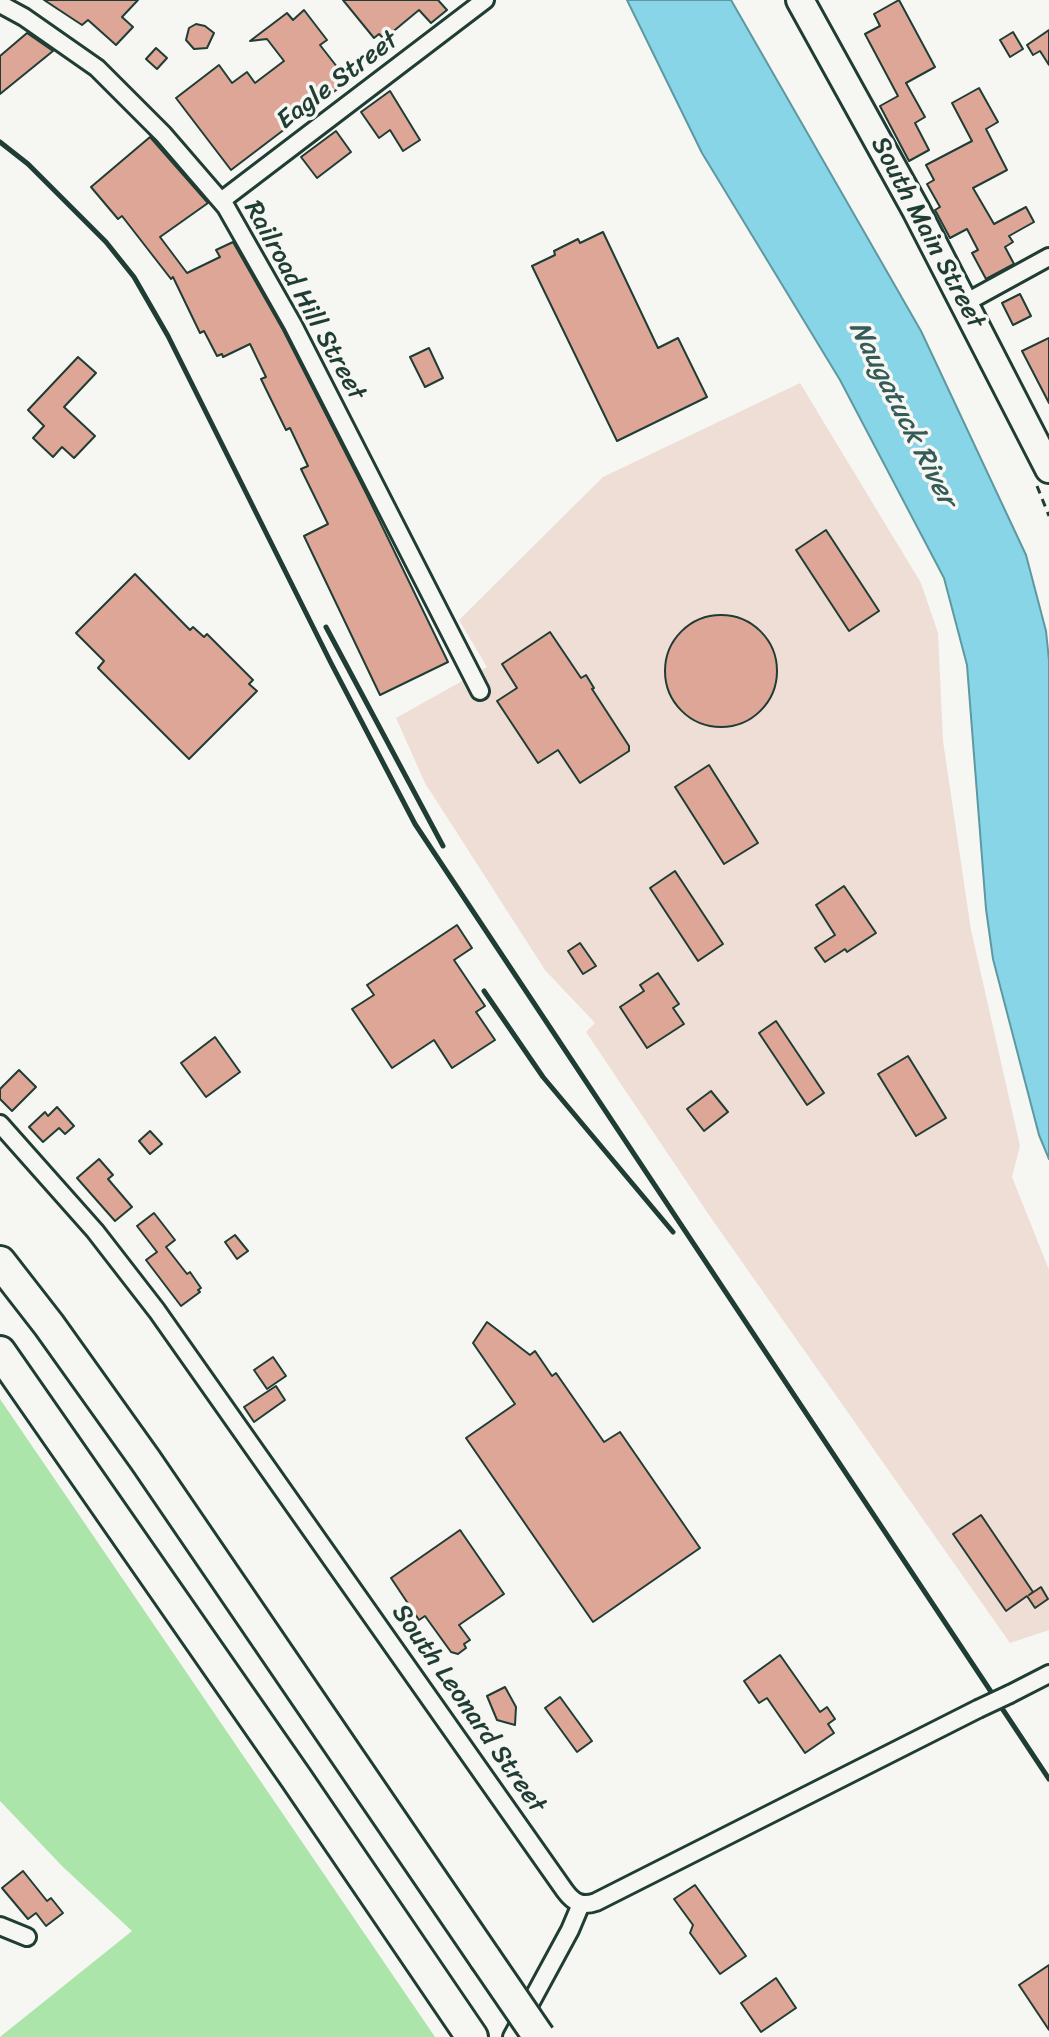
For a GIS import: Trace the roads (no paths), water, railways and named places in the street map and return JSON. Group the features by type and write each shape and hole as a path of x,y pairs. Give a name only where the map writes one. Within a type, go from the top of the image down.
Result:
{"highway":[{"path":"0,1262 138,1450 539,2037"},
{"path":"0,1352 466,2028"}],"main road":[{"name":"South Main Street","path":"800,0 876,134 1049,469"}],"street":[{"name":"Eagle Street","path":"221,201 485,0"},
{"name":"Railroad Hill Street","path":"0,4 97,68 163,134 221,201 293,325 480,691"},
{"path":"965,303 1049,257"},
{"name":"South Leonard Street","path":"0,1124 95,1231 157,1311 565,1891 581,1904"},
{"path":"512,2037 581,1904 592,1904 637,1882 1049,1674"},
{"path":"0,1926 27,1937"}],"water":[{"name":"Naugatuck River","path":"627,0 731,0 921,331 1026,555 1046,631 1049,660 1049,1159 1039,1135 993,959 986,909 967,665 944,578 840,380 702,153"}],"railway":[{"path":"0,142 28,164 106,242 134,277 168,336 415,824 1049,1779"},
{"path":"326,627 443,846"},
{"path":"484,991 543,1077 673,1232"}]}
